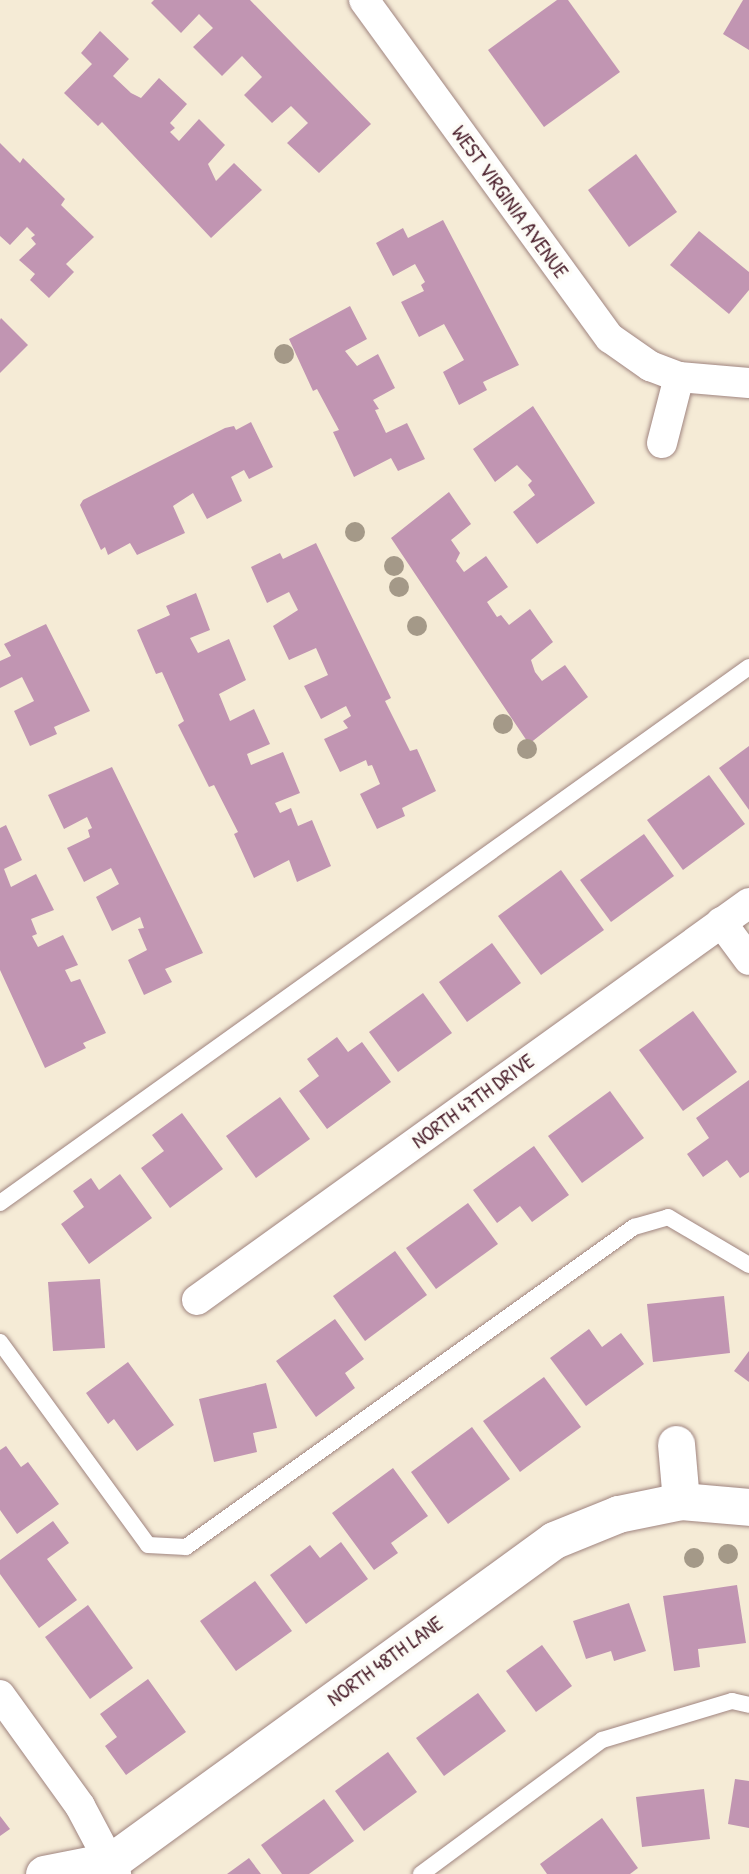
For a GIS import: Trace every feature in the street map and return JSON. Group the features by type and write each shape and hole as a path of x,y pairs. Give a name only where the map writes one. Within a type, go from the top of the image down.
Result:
{"street":[{"name":"WEST VIRGINIA AVENUE","path":"364,0 610,338 650,366 679,377 749,383"},
{"path":"662,443 679,377"},
{"name":"NORTH 47TH DRIVE","path":"197,1300 749,902"},
{"path":"721,922 749,960"},
{"path":"676,1444 681,1501"},
{"name":"NORTH 48TH LANE","path":"44,1874 106,1870 554,1540 618,1514 681,1501 749,1507"},
{"path":"0,1695 80,1806 106,1870"}],"lane":[{"path":"0,1203 749,667"},
{"path":"0,1342 148,1545 186,1547 634,1227 668,1217 749,1265"},
{"path":"421,1874 602,1740 732,1701 749,1704"}],"building":[{"path":"154,0 250,0 371,124 319,173 287,143 308,123 291,106 272,123 244,95 262,77 242,56 222,76 193,47 213,28 199,14 181,33 151,3"},
{"path":"557,0 568,0 620,72 544,127 488,50"},
{"path":"743,0 749,0 749,50 723,34"},
{"path":"100,31 129,59 113,76 131,93 141,98 159,78 187,104 170,123 175,128 170,132 179,141 199,119 225,145 208,164 216,181 234,163 262,190 211,238 102,122 98,126 64,93 92,64 81,53"},
{"path":"0,143 20,163 23,158 65,199 61,205 94,237 66,264 74,272 49,298 30,280 35,274 19,260 36,244 31,238 35,235 27,227 10,245 0,236"},
{"path":"636,154 677,212 629,247 588,190"},
{"path":"443,220 519,365 483,382 487,390 459,405 443,372 464,360 444,324 419,337 401,302 424,291 421,285 425,282 415,264 393,276 376,243 403,228 408,238"},
{"path":"699,231 749,272 749,290 729,314 670,265"},
{"path":"350,306 367,339 345,351 357,366 378,354 395,388 373,400 379,409 375,410 386,433 407,423 425,459 398,471 391,458 354,477 333,432 339,430 317,389 313,391 289,339"},
{"path":"1,318 28,345 0,373 0,320"},
{"path":"533,406 595,503 537,544 513,512 535,495 528,485 532,481 517,465 495,482 473,449"},
{"path":"251,422 273,467 249,479 244,470 231,477 242,501 207,519 193,493 173,506 185,533 137,555 130,543 108,555 105,547 101,550 80,505 83,500 225,428 234,426 236,430"},
{"path":"449,492 471,524 451,540 460,553 456,561 464,572 486,556 508,587 487,602 497,617 501,615 509,625 530,609 553,642 531,660 535,672 542,681 565,665 588,697 529,744 391,538"},
{"path":"316,543 391,698 385,701 410,751 417,749 436,791 402,808 405,816 377,829 360,794 380,784 372,765 368,766 366,760 340,772 324,739 348,728 343,721 351,716 346,706 321,719 304,686 328,675 316,648 289,660 273,626 298,610 289,592 267,603 251,567 280,553 283,559"},
{"path":"196,593 210,630 190,638 198,653 229,639 246,680 219,694 230,721 254,709 270,744 247,754 251,765 283,752 300,793 275,803 280,813 291,808 298,826 312,820 331,866 297,882 289,860 254,878 234,834 238,832 214,785 209,787 178,725 184,721 162,672 156,674 137,630 170,615 166,606"},
{"path":"46,624 90,711 54,727 57,734 30,746 14,711 34,701 22,677 0,688 0,661 11,656 4,644"},
{"path":"749,746 749,810 719,768"},
{"path":"112,767 203,953 165,969 172,982 144,995 128,960 147,950 138,929 144,928 140,917 112,931 96,897 119,884 111,868 84,882 67,848 90,837 88,830 92,828 87,817 64,829 48,795"},
{"path":"709,775 745,824 683,870 647,820"},
{"path":"6,825 22,860 4,869 11,887 36,874 54,910 31,919 37,934 32,936 38,947 63,935 78,965 65,970 71,982 80,979 106,1033 83,1043 86,1048 45,1068 0,970 0,828"},
{"path":"644,834 674,876 611,922 580,880"},
{"path":"561,870 604,930 541,975 498,916"},
{"path":"492,943 521,983 467,1022 439,982"},
{"path":"423,993 452,1033 398,1072 369,1032"},
{"path":"693,1011 737,1072 683,1111 639,1050"},
{"path":"337,1037 348,1052 362,1042 391,1082 327,1129 299,1091 319,1076 307,1059"},
{"path":"749,1080 749,1172 740,1178 727,1160 703,1177 687,1154 709,1138 696,1118"},
{"path":"610,1091 644,1138 582,1183 548,1136"},
{"path":"280,1097 310,1139 256,1178 226,1136"},
{"path":"182,1113 223,1169 170,1208 141,1168 164,1151 152,1135"},
{"path":"534,1146 569,1195 532,1222 520,1206 497,1223 473,1190"},
{"path":"120,1174 152,1218 89,1264 61,1224 84,1207 73,1191 91,1178 99,1190"},
{"path":"468,1203 498,1244 436,1289 406,1248"},
{"path":"395,1251 427,1295 365,1341 333,1296"},
{"path":"100,1279 105,1348 53,1351 48,1282"},
{"path":"724,1296 730,1353 653,1362 647,1304"},
{"path":"335,1319 364,1359 345,1373 355,1388 316,1417 276,1361"},
{"path":"589,1329 602,1347 621,1333 644,1364 586,1406 550,1358"},
{"path":"749,1351 749,1382 734,1371"},
{"path":"128,1362 174,1425 137,1451 114,1419 108,1424 86,1393"},
{"path":"544,1377 581,1427 520,1472 483,1421"},
{"path":"266,1383 277,1428 253,1433 257,1452 214,1462 199,1399"},
{"path":"472,1427 510,1479 448,1524 411,1472"},
{"path":"6,1446 21,1467 28,1462 59,1504 17,1534 0,1510 0,1450"},
{"path":"393,1468 428,1516 391,1543 398,1553 374,1570 332,1513"},
{"path":"53,1521 69,1543 47,1559 77,1600 39,1628 0,1574 0,1560"},
{"path":"341,1542 368,1579 306,1624 270,1575 310,1545 320,1558"},
{"path":"255,1581 292,1631 236,1671 200,1621"},
{"path":"737,1585 746,1643 698,1649 700,1667 674,1671 663,1596"},
{"path":"629,1603 646,1651 614,1661 611,1651 586,1659 573,1621"},
{"path":"88,1605 133,1668 90,1699 45,1637"},
{"path":"542,1645 572,1686 536,1712 506,1671"},
{"path":"148,1679 186,1732 126,1775 105,1746 117,1737 100,1714"},
{"path":"478,1693 506,1731 444,1776 416,1738"},
{"path":"388,1752 417,1792 364,1831 335,1791"},
{"path":"735,1779 749,1781 749,1828 728,1824"},
{"path":"704,1789 710,1839 642,1847 636,1797"},
{"path":"324,1799 354,1841 309,1874 282,1874 261,1845"},
{"path":"0,1816 10,1829 0,1836"},
{"path":"602,1818 638,1868 630,1874 547,1874 540,1864"},
{"path":"249,1858 261,1874 227,1874"}]}
